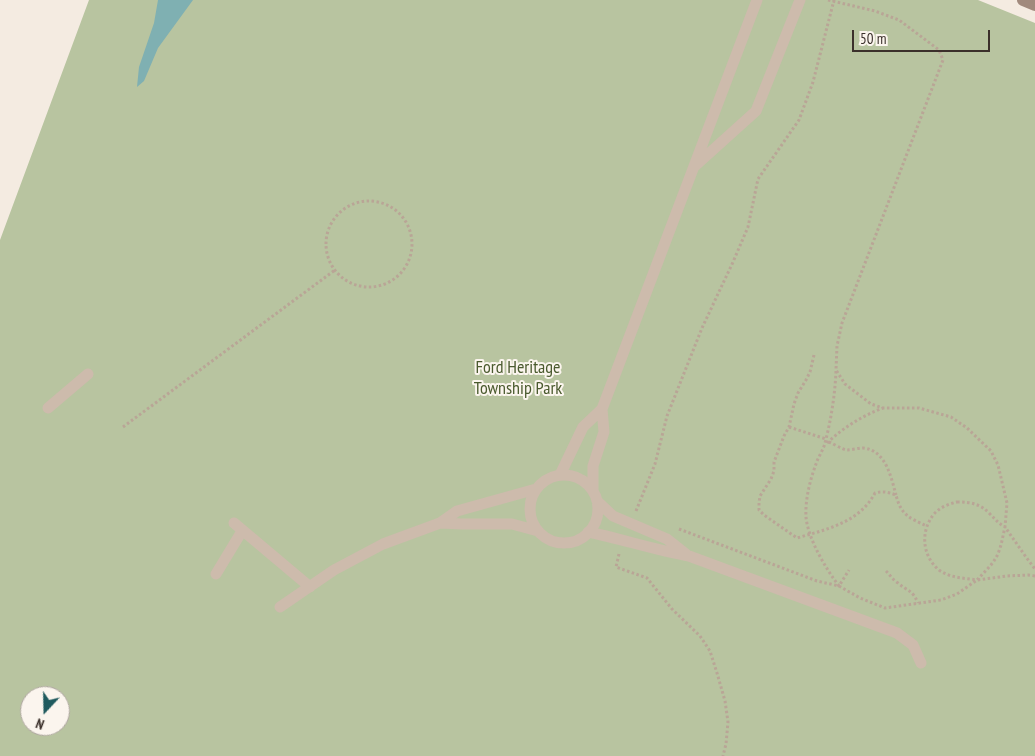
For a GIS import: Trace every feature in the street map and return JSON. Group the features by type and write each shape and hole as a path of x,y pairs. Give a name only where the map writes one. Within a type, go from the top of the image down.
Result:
{"main road":[{"path":"1023,0 1035,5"}],"lane":[{"path":"560,475 584,427 602,409 757,0"},
{"path":"694,167 756,111 800,0"},
{"path":"48,408 88,374"},
{"path":"602,409 604,432 593,466 595,496 597,512 594,523 588,532 580,538 570,542 558,542 547,538 538,531 532,522 530,511 531,499 536,489 544,481 554,476 576,477 586,483 595,496 613,516 667,539 689,556"},
{"path":"280,607 334,570 383,544 440,522 458,511 536,489"},
{"path":"440,522 512,524 538,531"},
{"path":"216,574 238,527 310,586"},
{"path":"588,532 689,556 897,633 913,645 921,663"}],"path":[{"path":"828,0 875,11 900,20 940,50 943,60 842,323 837,346 835,393 827,440 816,464 806,502 806,518 811,534 821,559 839,586"},
{"path":"630,524 655,464 667,416 702,328 748,227 758,179 799,120 813,82 833,1"},
{"path":"372,200 386,203 399,212 408,224 413,238 412,252 408,265 399,276 388,283 375,287 361,286 348,282 335,270 329,262 326,234 332,219 343,208 356,202 372,200"},
{"path":"124,427 335,270"},
{"path":"814,355 810,372 794,404 789,427 774,462 774,470 760,496 759,510 797,538 846,522 864,510 875,493 882,491 896,495"},
{"path":"679,529 818,581 839,586 860,598 885,608 941,600 957,594 976,580 994,561 1005,527 1007,503 998,465 991,451 979,438 951,417 919,408 883,408 871,404 845,384 836,370"},
{"path":"827,440 867,414 883,408"},
{"path":"789,427 827,440 846,450 864,448 878,455 885,462 902,511 914,520 927,526"},
{"path":"1035,569 1005,527 998,524 992,515 982,507 970,502 945,505 935,513 927,526 924,536 925,549 930,560 939,570 950,576 976,580 1035,576"},
{"path":"635,512 644,516"},
{"path":"624,540 616,567 647,578 672,609 700,636 710,651 725,701 728,722 723,756"},
{"path":"839,586 849,570"},
{"path":"886,571 900,585 914,595 918,603"}],"green space":[{"name":"Ford Heritage Township Park","path":"89,0 978,0 1035,23 1035,756 0,756 0,240"}],"water":[{"path":"158,0 193,0 158,48 144,81 137,87 139,67 154,23"}]}
